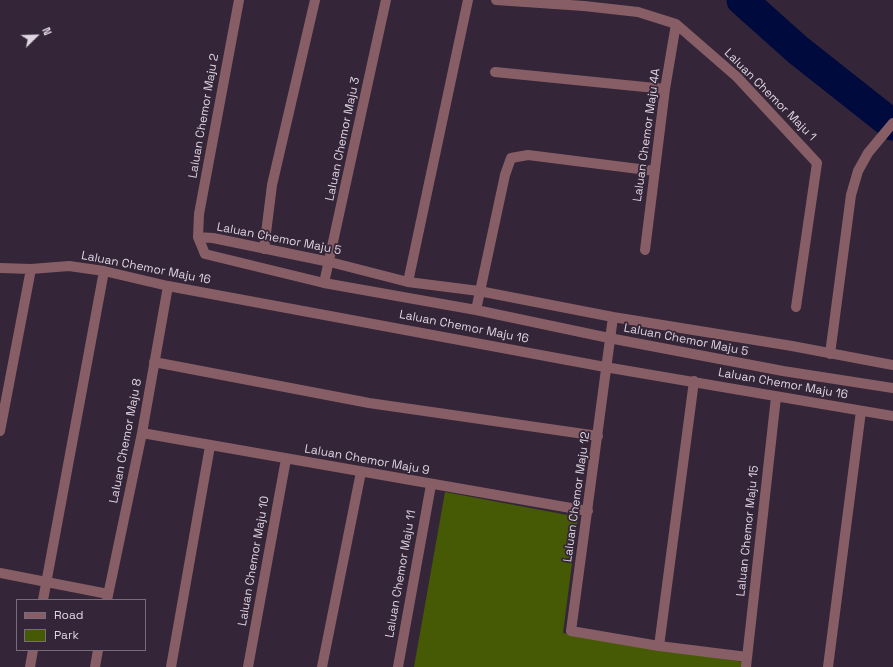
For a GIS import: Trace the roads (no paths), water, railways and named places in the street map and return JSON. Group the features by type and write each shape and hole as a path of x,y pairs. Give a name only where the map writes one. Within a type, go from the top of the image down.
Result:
{"street":[{"name":"Laluan Chemor Maju 2","path":"198,237 199,214 239,0"},
{"path":"264,248 272,185 315,0"},
{"name":"Laluan Chemor Maju 3","path":"324,282 330,262 386,0"},
{"path":"408,282 468,0"},
{"name":"Laluan Chemor Maju 1","path":"496,0 584,6 638,12 676,24 738,77 817,163 796,306"},
{"name":"Laluan Chemor Maju 4A","path":"645,250 665,89 676,24"},
{"path":"496,72 665,89"},
{"path":"830,354 851,195 858,171 868,152 893,123"},
{"path":"476,310 505,175 511,158 528,155 654,171"},
{"name":"Laluan Chemor Maju 5","path":"198,237 264,248 330,262 408,282 479,291 893,365"},
{"name":"Laluan Chemor Maju 5","path":"198,237 205,254 324,282 476,310 609,338 783,371 893,388"},
{"name":"Laluan Chemor Maju 16","path":"0,268 31,269 69,266 104,271 168,286 605,367 893,416"},
{"path":"0,431 31,269"},
{"path":"43,599 104,271"},
{"name":"Laluan Chemor Maju 8","path":"108,597 142,434 168,286"},
{"name":"Laluan Chemor Maju 12","path":"613,316 571,631 659,646"},
{"path":"154,362 368,403 598,436"},
{"path":"694,381 659,646 747,662"},
{"name":"Laluan Chemor Maju 15","path":"747,662 776,397"},
{"path":"828,667 861,411"},
{"name":"Laluan Chemor Maju 9","path":"142,434 588,511"},
{"path":"171,667 210,446"},
{"name":"Laluan Chemor Maju 10","path":"248,667 286,459"},
{"path":"322,667 361,472"},
{"name":"Laluan Chemor Maju 11","path":"398,667 431,485"},
{"path":"0,573 108,597"},
{"path":"30,667 33,651"},
{"path":"95,667 98,651"}],"waterway":[{"path":"742,0 798,50 893,125"}]}
